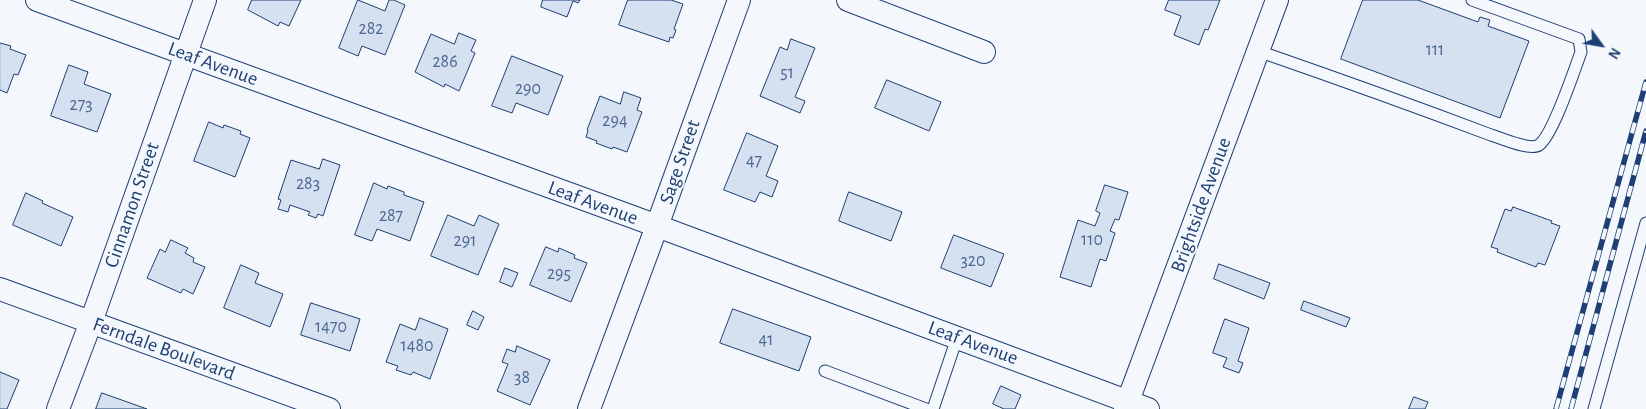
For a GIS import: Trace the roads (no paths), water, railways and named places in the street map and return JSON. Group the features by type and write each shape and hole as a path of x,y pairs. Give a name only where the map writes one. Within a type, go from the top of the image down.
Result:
{"street":[{"name":"Leaf Avenue","path":"37,0 657,226 1134,406"},
{"name":"Cinnamon Street","path":"58,409 91,322 205,0"},
{"name":"Sage Street","path":"590,409 739,0"},
{"path":"848,0 984,52"},
{"name":"Brightside Avenue","path":"1134,406 1276,0"},
{"name":"Ferndale Boulevard","path":"0,289 329,409"}],"lane":[{"path":"1258,50 1504,139 1530,147 1538,145 1551,130 1581,52 1579,39 1472,0"},
{"path":"1594,409 1646,224"},
{"path":"933,409 957,338"},
{"path":"826,371 926,409"}],"railway":[{"path":"1556,409 1646,82"},
{"path":"1571,409 1646,131"}]}
